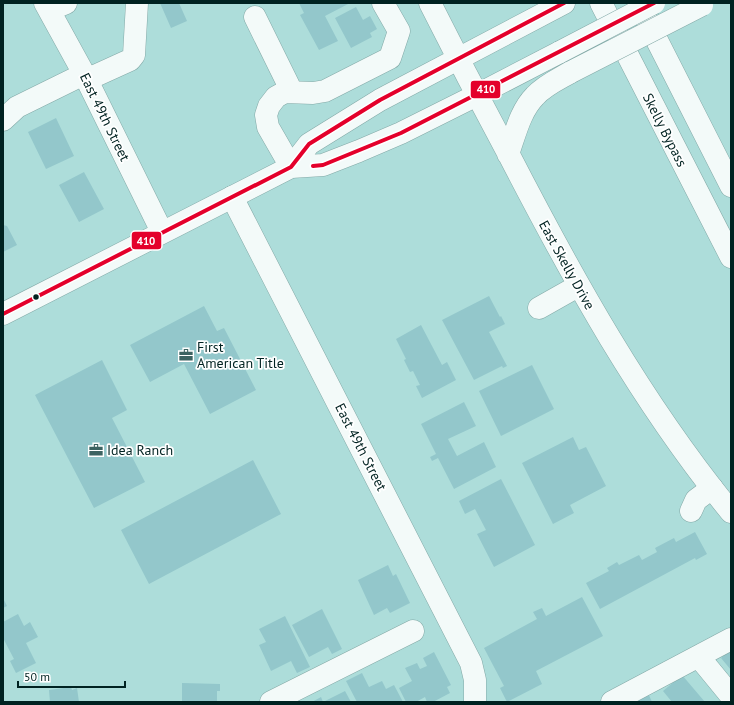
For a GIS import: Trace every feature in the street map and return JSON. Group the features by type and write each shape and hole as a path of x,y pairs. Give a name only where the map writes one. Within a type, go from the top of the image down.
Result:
{"main road":[{"path":"3,120 17,107 85,77 130,60 134,56 137,3"},
{"path":"290,167 268,127 266,115 269,106 276,97 285,92 313,93 325,91 390,58 399,31 383,3"},
{"name":"East Skelly Drive","path":"430,3 578,286 629,370 670,431 731,512"},
{"path":"3,314 290,167 310,144 380,100 564,3"},
{"name":"Skelly Bypass","path":"601,3 731,257"},
{"path":"638,3 731,186"},
{"path":"290,167 322,165 401,133 654,3"},
{"path":"508,154 527,106 545,87 571,72 706,4"},
{"name":"East 49th Street","path":"53,5 85,77 162,232"},
{"path":"254,16 292,92"},
{"name":"East 49th Street","path":"232,197 471,663 475,680 474,702"},
{"path":"539,308 578,286"},
{"path":"691,510 696,500 712,488"},
{"path":"271,702 412,631"},
{"path":"612,702 731,639"},
{"path":"698,657 731,696"}],"building":[{"path":"160,3 179,3 187,21 171,28"},
{"path":"299,3 350,3 325,16 338,41 319,50 300,15 304,13"},
{"path":"356,7 363,20 370,16 377,29 370,33 372,37 351,48 335,18"},
{"path":"56,118 74,156 46,169 28,132"},
{"path":"84,172 104,209 79,222 59,185"},
{"path":"3,225 7,226 17,245 3,252"},
{"path":"489,296 505,324 489,332 507,366 503,368 502,366 474,380 442,320"},
{"name":"First American Title","path":"204,306 217,331 224,328 256,390 210,414 184,364 150,382 130,345"},
{"path":"421,325 442,365 447,362 456,380 422,398 416,386 420,385 413,371 410,372 404,360 406,359 396,339"},
{"name":"Idea Ranch","path":"102,360 127,410 112,418 145,482 94,508 35,395"},
{"path":"532,365 554,409 501,436 479,391"},
{"path":"464,402 476,426 448,439 457,456 484,442 496,467 454,489 438,458 432,461 430,457 436,454 421,424"},
{"path":"573,437 579,450 586,447 606,486 570,505 574,513 553,524 522,463"},
{"path":"253,460 281,514 149,584 121,530"},
{"path":"501,479 535,545 494,567 477,534 486,530 475,509 465,514 459,501"},
{"path":"695,532 707,554 696,560 695,558 600,609 586,583 609,571 607,568 617,562 619,565 639,555 642,560 657,552 655,548 674,538 676,542"},
{"path":"388,565 393,576 396,574 410,603 390,613 387,608 374,615 358,580"},
{"path":"582,597 603,636 536,671 542,684 507,702 500,688 504,686 484,648 537,619 533,612 542,608 546,616"},
{"path":"3,598 7,606 3,608"},
{"path":"322,609 342,649 332,654 328,647 309,657 292,625"},
{"path":"18,614 24,626 30,622 38,637 26,643 36,663 16,673 10,661 14,659 3,638 3,622"},
{"path":"285,616 310,667 297,673 291,661 271,671 259,645 266,642 259,629"},
{"path":"731,649 731,670 721,658"},
{"path":"434,652 451,685 447,687 450,693 433,702 427,702 425,697 416,702 406,702 399,688 412,681 405,668 417,663 420,669 427,666 423,658"},
{"path":"362,673 369,687 382,681 386,689 394,685 403,702 357,702 346,681"},
{"path":"682,675 705,702 672,702 663,691"},
{"path":"182,683 220,684 220,691 217,691 217,702 182,702"},
{"path":"71,687 72,690 77,688 79,702 50,702 49,690"},
{"path":"345,691 351,702 323,702"},
{"path":"648,693 652,702 630,702"},
{"path":"321,697 323,702 312,702"}],"transit line":[{"name":"410","path":"3,314 291,167 309,144 380,100 564,3"},
{"name":"410","path":"313,166 323,165 401,133 654,3"}],"place":[{"name":"First American Title","path":"186,355"},
{"name":"Idea Ranch","path":"96,450"}]}
